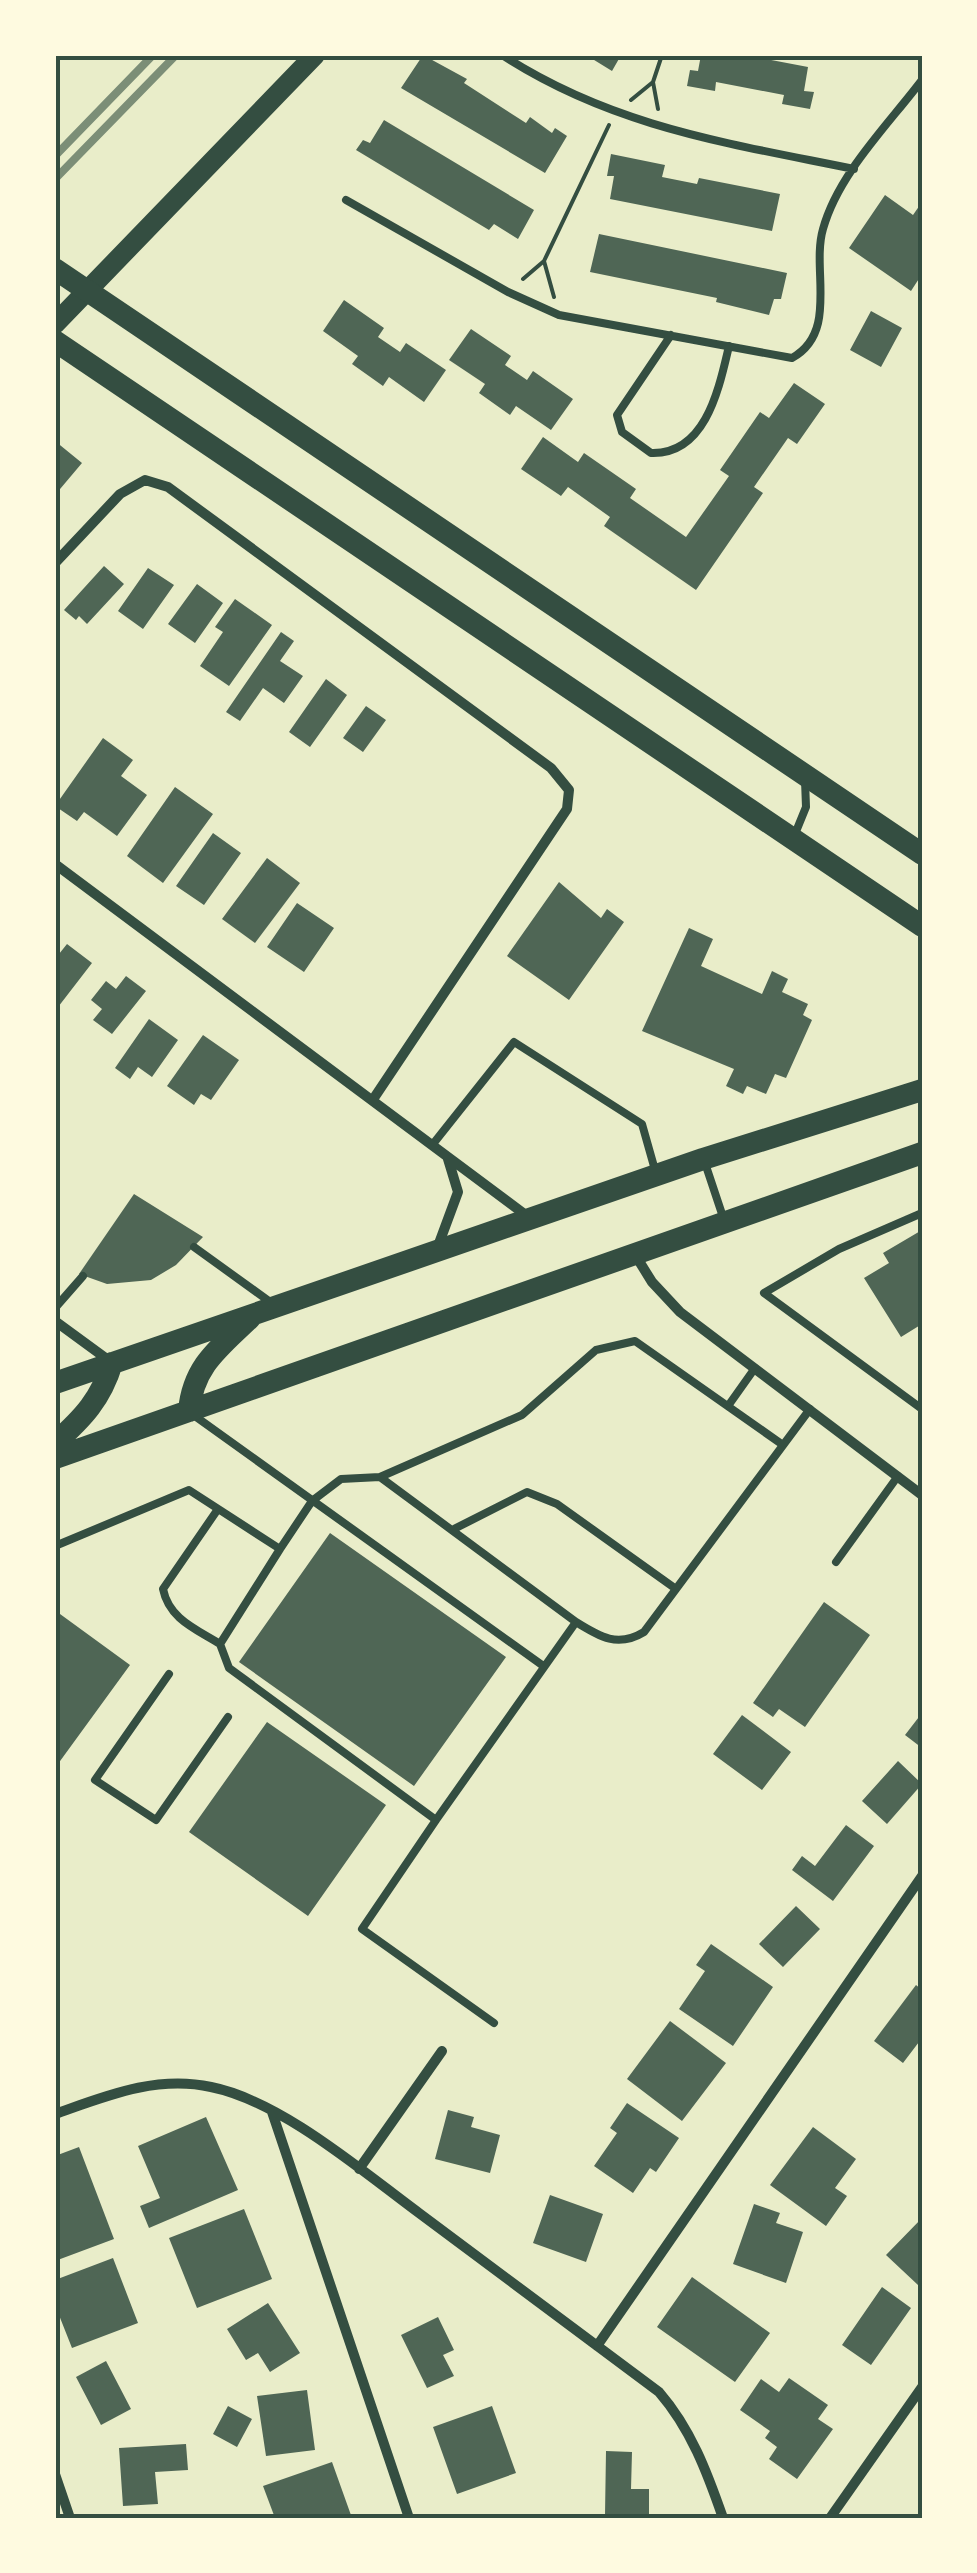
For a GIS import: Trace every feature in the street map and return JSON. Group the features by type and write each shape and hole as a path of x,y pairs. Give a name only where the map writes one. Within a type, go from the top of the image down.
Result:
{"main road":[{"path":"55,324 315,55"},
{"path":"55,268 922,854"},
{"path":"55,341 922,926"},
{"path":"55,1383 656,1175 922,1090"},
{"path":"55,1458 922,1153"},
{"path":"189,1411 192,1384 200,1366 266,1310"},
{"path":"55,1444 104,1392 112,1362"}],"street":[{"path":"55,563 120,494 146,480 168,487 551,768 569,790 567,809 374,1098"},
{"path":"55,864 374,1098 531,1219"},
{"path":"434,1253 446,1232 458,1192 446,1154"},
{"path":"634,1252 652,1282 680,1312 922,1494"},
{"path":"55,1321 112,1362"},
{"path":"598,2346 922,1876"},
{"path":"359,2169 442,2051"},
{"path":"55,2114 135,2087 172,2084 233,2092 272,2112 359,2169 659,2392 679,2415 705,2466 723,2518"},
{"path":"272,2112 409,2518"},
{"path":"830,2518 922,2387"},
{"path":"55,2474 70,2518"}],"lane":[{"path":"502,55 570,96 614,114 660,128 854,170"},
{"path":"346,200 508,292 559,315 792,358 804,351 819,320 822,231 854,170 922,80"},
{"path":"671,336 617,415 622,432 651,453 680,448 694,434 718,390 729,346"},
{"path":"793,838 806,807 805,774"},
{"path":"433,1144 514,1042 642,1124 656,1175"},
{"path":"704,1159 724,1220"},
{"path":"922,1214 839,1249 764,1293 922,1409"},
{"path":"194,1247 266,1310"},
{"path":"55,1308 84,1276"},
{"path":"220,1644 312,1501 341,1479 380,1477 522,1415 596,1350 635,1340 783,1445"},
{"path":"728,1406 755,1368"},
{"path":"380,1477 576,1622 603,1638 629,1642 644,1632 810,1409"},
{"path":"189,1411 542,1665"},
{"path":"836,1562 898,1476"},
{"path":"55,1546 188,1490 280,1549"},
{"path":"452,1530 527,1492 557,1504 676,1589"},
{"path":"218,1509 162,1589 166,1603 180,1620 220,1644 230,1668 436,1820"},
{"path":"494,2023 362,1929 542,1665 576,1622"},
{"path":"168,1674 95,1780 156,1820 228,1718"}],"path":[{"path":"660,128 653,82 662,55"},
{"path":"508,292 544,261 614,114 653,82"},
{"path":"544,261 559,315"}],"building":[{"path":"423,55 467,79 464,83 526,123 530,117 552,133 555,128 567,136 545,173 401,88"},
{"path":"586,55 617,55 620,57 612,71"},
{"path":"701,55 745,55 808,67 804,91 814,92 810,109 782,104 784,95 716,82 715,91 687,86 690,70 698,71"},
{"path":"384,120 534,210 518,239 494,224 489,230 356,150 363,140 370,143"},
{"path":"611,154 665,165 662,177 697,184 699,178 780,194 772,231 610,199 614,176 607,176"},
{"path":"885,195 913,215 922,202 922,274 911,291 849,248"},
{"path":"599,234 787,273 781,299 774,299 769,315 716,302 717,298 590,272"},
{"path":"344,300 384,328 378,337 400,352 406,343 446,370 424,402 389,377 383,386 352,364 358,356 323,331"},
{"path":"871,311 902,328 881,367 850,350"},
{"path":"471,329 511,356 505,365 527,380 533,371 573,399 551,430 516,406 510,415 479,393 485,384 449,360"},
{"path":"794,383 825,404 797,444 788,438 754,487 763,493 696,590 604,526 610,517 568,487 561,496 521,469 543,437 578,462 584,453 636,489 630,498 686,537 729,476 720,470 760,412 769,418"},
{"path":"55,441 82,463 55,495"},
{"path":"104,566 124,584 87,624 79,616 76,620 64,610"},
{"path":"148,568 174,585 143,629 118,611"},
{"path":"197,584 223,603 195,643 168,624"},
{"path":"235,599 272,625 229,686 200,666 223,632 215,627"},
{"path":"281,632 294,641 280,661 303,676 284,703 263,688 240,721 226,712"},
{"path":"326,679 347,695 310,747 289,732"},
{"path":"366,706 386,720 363,752 343,738"},
{"path":"103,738 133,760 121,776 147,795 117,836 84,812 77,821 55,806"},
{"path":"175,787 213,814 163,883 127,856"},
{"path":"213,833 241,853 204,905 176,886"},
{"path":"267,858 300,883 255,943 222,919"},
{"path":"559,882 601,918 607,909 624,922 569,1000 507,956"},
{"path":"297,903 334,928 304,972 267,947"},
{"path":"689,928 713,939 701,966 762,994 772,971 788,979 782,992 808,1004 803,1015 812,1020 786,1078 775,1074 766,1094 747,1086 743,1094 726,1086 734,1069 642,1031"},
{"path":"67,944 92,963 55,1011 55,959"},
{"path":"126,976 146,991 112,1034 93,1020 102,1009 91,1000 106,981 116,989"},
{"path":"149,1019 178,1040 152,1077 138,1067 130,1079 115,1068"},
{"path":"203,1035 239,1060 211,1100 201,1094 194,1105 167,1086"},
{"path":"134,1194 203,1237 176,1265 151,1280 107,1284 79,1274"},
{"path":"922,1230 922,1324 901,1337 864,1278 889,1263 883,1253"},
{"path":"330,1533 506,1657 414,1786 239,1662"},
{"path":"824,1602 870,1635 805,1727 779,1709 773,1717 753,1703"},
{"path":"60,1614 130,1665 55,1768 55,1620"},
{"path":"922,1713 922,1748 905,1735"},
{"path":"742,1715 791,1752 762,1790 713,1754"},
{"path":"267,1722 386,1805 308,1916 189,1832"},
{"path":"898,1761 922,1784 887,1824 862,1801"},
{"path":"846,1825 874,1846 833,1901 792,1870 802,1856 815,1866"},
{"path":"796,1906 820,1929 783,1967 759,1944"},
{"path":"711,1944 773,1987 733,2046 679,2009 705,1971 696,1965"},
{"path":"916,1985 922,1990 922,2038 903,2063 874,2041"},
{"path":"670,2021 726,2063 682,2121 627,2079"},
{"path":"627,2103 679,2138 656,2172 650,2168 633,2193 594,2166 617,2133 610,2128"},
{"path":"448,2110 474,2117 471,2127 500,2135 490,2173 435,2159"},
{"path":"206,2117 238,2190 149,2228 140,2206 160,2198 138,2146"},
{"path":"813,2127 856,2159 835,2188 847,2196 826,2226 770,2185"},
{"path":"79,2147 114,2239 55,2261 55,2156"},
{"path":"550,2195 603,2214 586,2262 533,2243"},
{"path":"754,2204 780,2213 776,2223 803,2232 786,2283 733,2264"},
{"path":"244,2209 272,2279 197,2308 169,2238"},
{"path":"922,2218 922,2281 918,2285 886,2255"},
{"path":"113,2258 138,2323 72,2348 55,2305 55,2280"},
{"path":"692,2277 770,2333 735,2382 657,2327"},
{"path":"882,2287 911,2308 871,2365 842,2345"},
{"path":"268,2303 300,2353 270,2372 258,2353 246,2360 227,2329"},
{"path":"438,2317 454,2350 443,2355 454,2376 427,2388 401,2335"},
{"path":"106,2361 131,2409 101,2425 76,2377"},
{"path":"789,2378 828,2405 818,2419 833,2429 797,2479 769,2459 777,2447 765,2438 770,2431 740,2410 761,2379 779,2392"},
{"path":"307,2390 315,2450 266,2456 257,2396"},
{"path":"228,2406 252,2419 237,2447 213,2434"},
{"path":"492,2406 516,2473 457,2494 433,2427"},
{"path":"186,2444 188,2470 155,2472 158,2504 123,2506 119,2448"},
{"path":"606,2451 632,2452 631,2489 649,2489 649,2516 605,2515"},
{"path":"332,2462 352,2518 275,2518 263,2486"}],"railway":[{"path":"55,156 153,55"},
{"path":"55,179 176,55"}]}
